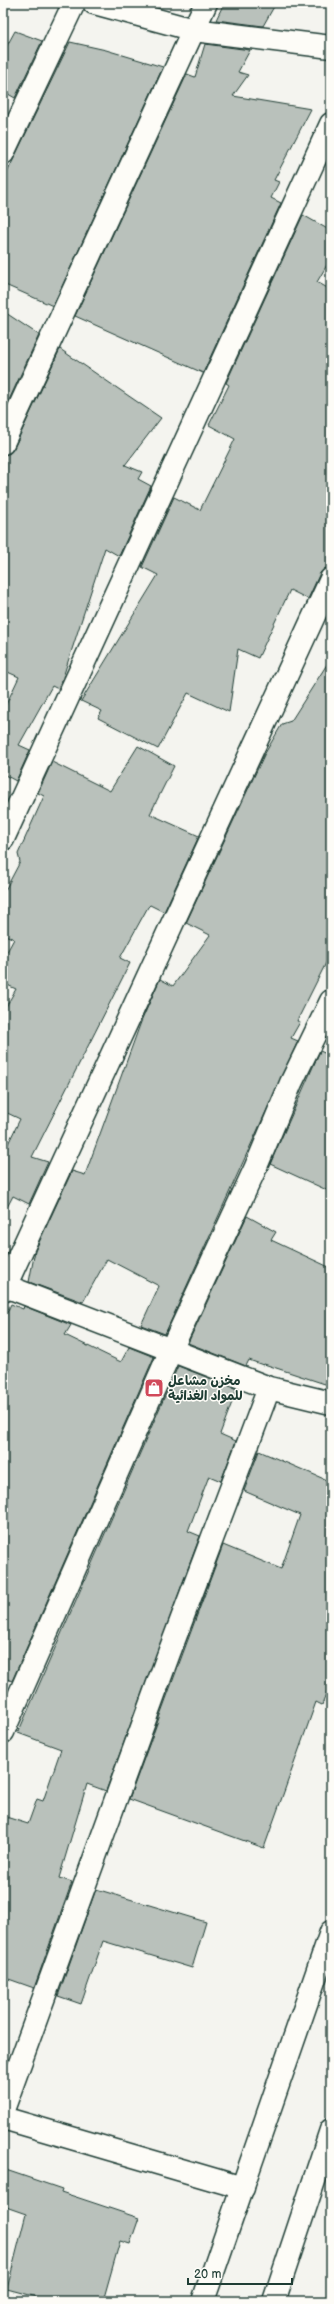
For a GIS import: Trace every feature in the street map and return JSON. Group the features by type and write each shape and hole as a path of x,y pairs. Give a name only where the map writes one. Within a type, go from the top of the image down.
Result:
{"street":[{"path":"3,153 74,3"},
{"path":"94,3 194,30 331,47"},
{"path":"3,443 206,3"},
{"path":"3,839 191,432 309,169 331,124"},
{"path":"331,579 4,1288 269,1388 331,1404"},
{"path":"3,1732 171,1350 255,1169 291,1083 331,1001"},
{"path":"3,2110 167,1660 269,1388"},
{"path":"203,2301 331,1932"},
{"path":"3,2118 243,2188"},
{"path":"274,2301 331,2130"}],"building":[{"path":"224,3 276,3 263,26 216,20"},
{"path":"15,31 42,41 15,98 3,91 3,53"},
{"path":"70,42 106,50 163,67 53,306 3,284 3,181"},
{"path":"205,44 250,50 238,72 248,75 233,96 311,109 274,180 279,182 271,198 281,203 203,373 75,316 187,74 195,77"},
{"path":"303,215 331,231 331,258 317,282 331,290 331,567 324,569 320,573 308,599 290,590 258,658 238,649 229,712 188,693 158,749 98,718 102,711 81,701 158,575 142,567 174,497 200,510 235,439 209,425 229,385 226,383"},
{"path":"3,311 39,335 3,413"},
{"path":"60,349 161,418 125,465 142,472 138,479 151,486 119,556 105,548 62,680 58,689 52,686 19,745 30,750 16,781 3,774 3,711 19,677 3,670 3,455 10,453 14,448"},
{"path":"331,658 331,953 297,1021 300,1022 291,1038 298,1041 165,1334 141,1325 159,1286 107,1259 83,1302 29,1282 35,1251 72,1171 85,1175 141,1022 160,979 173,986 210,935 186,923 264,755 282,724 291,721"},
{"path":"138,746 174,766 150,814 199,836 164,912 150,905 148,907 120,958 130,963 32,1157 48,1162 29,1204 13,1196 3,1215 3,1146 6,1148 20,1119 3,1111 3,1012 16,989 3,983 3,959 14,939 3,934 3,894 20,862 18,854 44,796 38,793 52,762 110,791"},
{"path":"320,1051 331,1056 331,1192 270,1164"},
{"path":"247,1216 276,1232 271,1240 331,1268 331,1386 249,1360 246,1366 188,1343"},
{"path":"11,1304 23,1309 24,1306 71,1325 65,1335 121,1362 129,1347 154,1357 12,1681 3,1677 3,1321"},
{"path":"178,1366 237,1389 220,1434 236,1441 221,1481 209,1476 188,1531 200,1536 106,1791 87,1784 59,1878 72,1882 34,1988 3,1977 3,1816 28,1824 37,1799 43,1801 61,1749 18,1733"},
{"path":"259,1451 331,1482 331,1681 322,1705 316,1702 264,1848 129,1799 223,1545 281,1569 300,1515 244,1491"},
{"path":"96,1889 206,1922 192,1968 103,1941 81,2004 58,1996"},
{"path":"3,2169 62,2189 61,2192 139,2218 130,2244 120,2241 103,2301 52,2301 7,2289 26,2214 3,2206"}],"place":[{"name":"مخزن مشاعل للمواد الغذائية","path":"154,1388"}]}
